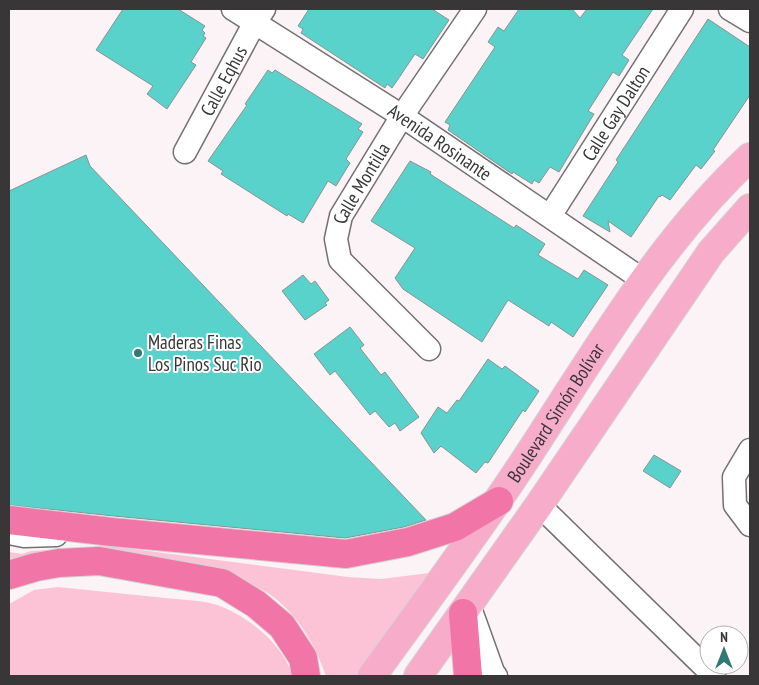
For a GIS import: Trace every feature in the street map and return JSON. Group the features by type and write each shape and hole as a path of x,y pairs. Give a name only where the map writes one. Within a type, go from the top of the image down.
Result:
{"highway":[{"path":"9,520 112,532 346,554 408,542 455,527 499,500"},
{"path":"9,575 59,563 99,561 222,583 256,604 282,626 303,658 306,676"},
{"path":"466,609 468,676"}],"main road":[{"name":"Boulevard Simón Bolívar","path":"372,676 499,500 643,280 720,185 750,157"},
{"name":"Boulevard Simón Bolívar","path":"418,676 539,505 711,252 750,208"}],"street":[{"name":"Avenida Rosinante","path":"233,9 259,16 643,280"},
{"name":"Calle Montilla","path":"429,349 340,260 336,238 341,216 402,116 474,9"},
{"name":"Calle Gay Dalton","path":"550,216 682,9"},
{"path":"730,9 750,21"},
{"name":"Calle Eqhus","path":"185,152 259,16"},
{"path":"750,450 734,477 735,505 750,524"},
{"path":"539,505 714,676"},
{"path":"9,533 24,536 112,532"},
{"path":"9,566 29,563 59,563"},
{"path":"466,609 496,676"}],"shaded area":[{"path":"110,546 348,577 381,579 429,573 359,676 326,676 317,653 298,622 282,604 241,579 25,556 9,559 9,552 22,554 31,551"},
{"path":"58,587 218,605 236,613 257,627 275,645 293,676 9,676 9,604 34,590"}],"building":[{"path":"123,9 178,9 205,26 202,30 205,33 203,36 206,38 191,62 196,65 167,109 147,94 153,86 96,50"},
{"path":"309,9 432,9 449,20 423,59 415,54 392,88 387,84 385,88 301,33 303,29 298,26"},
{"path":"519,9 572,9 580,18 587,9 653,9 622,55 629,60 619,76 613,72 588,111 594,114 559,172 550,167 539,183 534,180 532,184 513,172 512,174 448,130 450,125 445,122 495,47 488,42 498,27 504,31"},
{"path":"708,19 750,47 750,95 713,150 715,151 701,169 696,165 670,200 662,195 659,196 631,237 608,221 610,232 583,216 618,162 616,160"},
{"path":"268,70 272,73 275,70 362,124 358,129 363,132 346,159 350,163 336,186 328,181 303,223 288,214 287,216 221,174 223,171 208,161 247,105 245,104"},
{"name":"Maderas Finas Los Pinos Suc Rio","path":"86,155 90,166 426,520 404,527 345,538 9,505 9,191"},
{"path":"410,161 431,172 430,174 514,228 516,225 545,244 538,255 578,279 584,270 608,285 573,337 551,322 549,326 508,300 482,342 403,289 395,278 415,248 371,221"},
{"path":"303,275 311,284 315,281 329,300 325,303 327,305 305,320 282,291"},
{"path":"350,327 364,345 360,348 381,375 385,372 419,417 400,431 395,423 389,427 375,411 370,415 335,371 330,375 314,354"},
{"path":"488,359 502,369 505,366 539,391 525,412 523,410 488,463 485,462 476,473 441,446 434,453 421,433 438,407 447,413 457,400 459,401"},
{"path":"654,455 681,471 670,488 643,471"}],"place":[{"name":"Maderas Finas Los Pinos Suc Rio","path":"138,353"}]}
